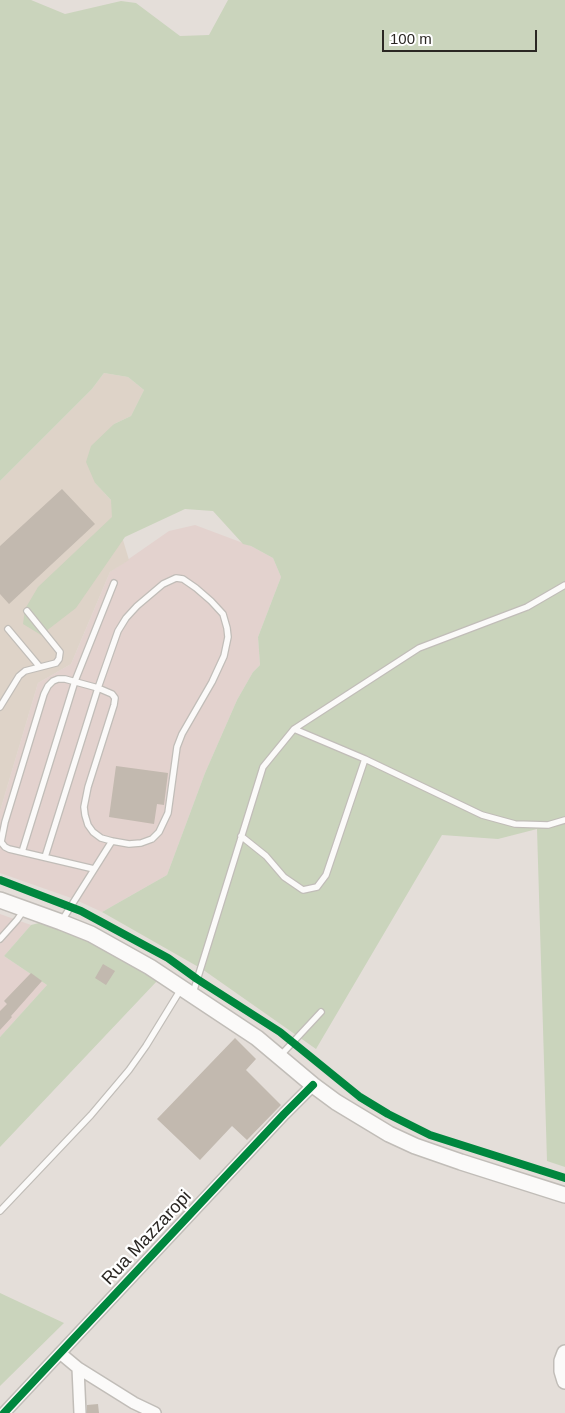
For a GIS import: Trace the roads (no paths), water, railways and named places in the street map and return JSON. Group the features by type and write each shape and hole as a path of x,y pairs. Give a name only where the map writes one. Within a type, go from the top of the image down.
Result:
{"main road":[{"path":"0,900 91,934 150,967 257,1038 313,1085 389,1134 415,1146 461,1162 565,1195"},
{"path":"565,1353 562,1361 565,1381"}],"street":[{"name":"Rua Mazzaropi","path":"4,1413 313,1085"},
{"path":"60,1353 78,1368 134,1403 154,1413"},
{"path":"78,1368 80,1413"}],"lane":[{"path":"45,857 98,688 118,631 137,606 163,584 176,578 183,579 211,601 222,614 228,637 224,656 212,682 177,747 168,813 159,832 152,839 141,844 129,844 101,838 93,832 84,815 88,787 115,698 112,694 98,688 65,679 58,679 48,686 44,694 1,836 1,842 5,847 22,852 94,869"},
{"path":"22,852 75,681 114,583"},
{"path":"0,1212 91,1116 130,1070 187,991 263,767 294,729 419,648 527,607 565,585"},
{"path":"0,706 19,676 25,671 56,663 60,659 60,652 27,611"},
{"path":"8,629 39,666"},
{"path":"294,729 365,759 482,815 515,824 548,825 565,820"},
{"path":"241,836 266,856 284,877 303,890 317,887 326,875 365,759"},
{"path":"61,922 112,841"},
{"path":"0,939 25,908"},
{"path":"280,1056 321,1012"}]}
